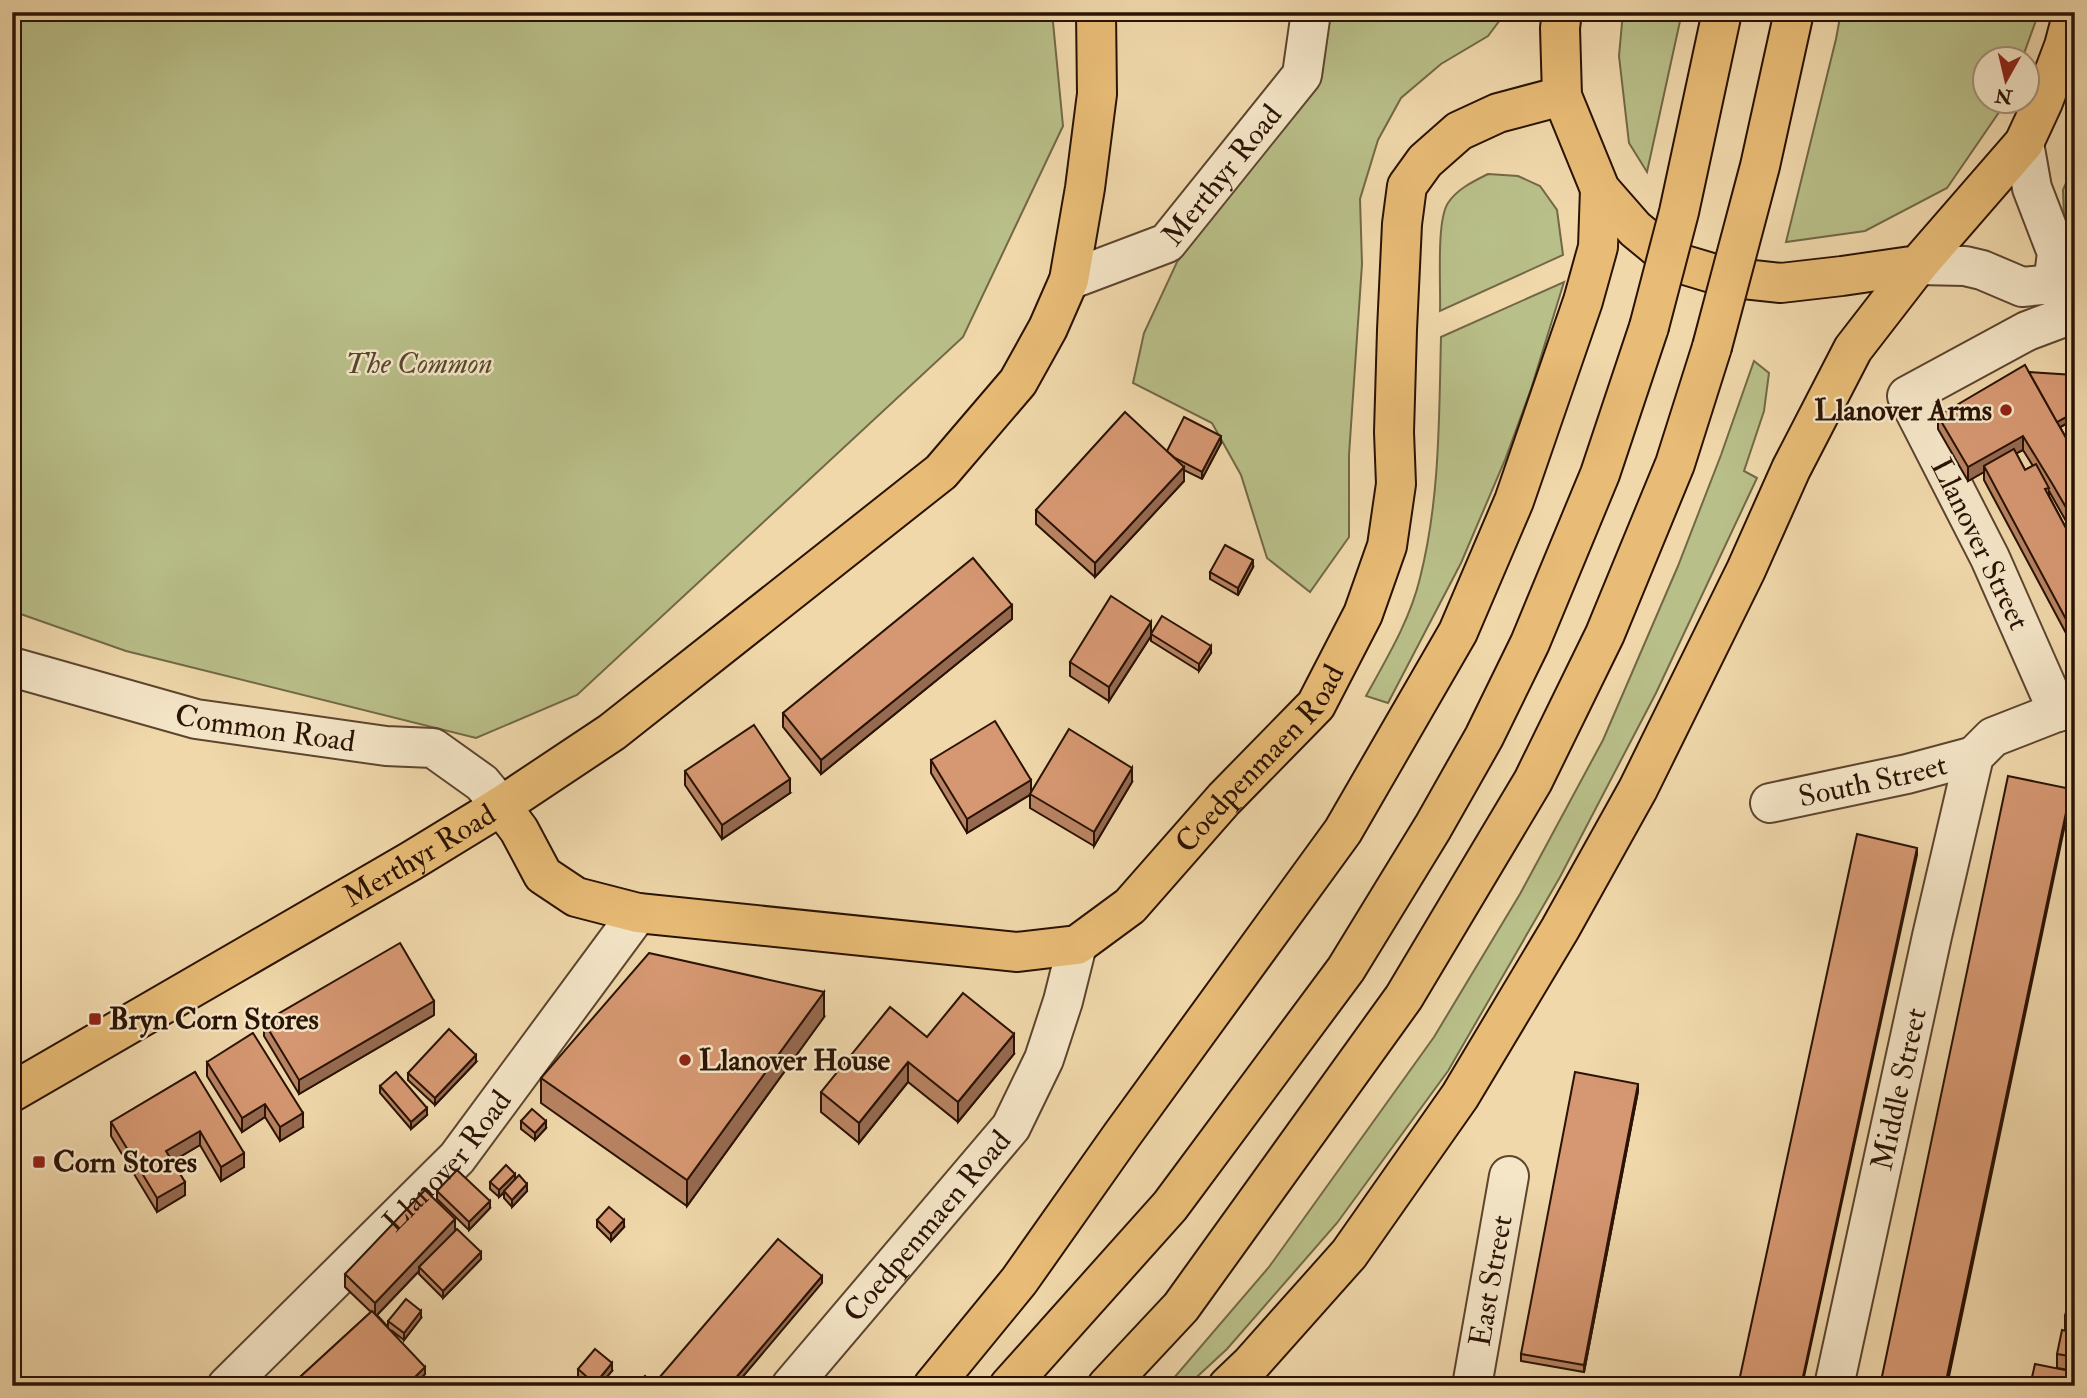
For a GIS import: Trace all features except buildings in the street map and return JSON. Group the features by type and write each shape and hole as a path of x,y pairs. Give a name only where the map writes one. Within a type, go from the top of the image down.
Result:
{"main road":[{"path":"501,806 612,732 940,472 1018,382 1048,328 1069,280 1085,188 1097,94 1096,12"},
{"path":"1562,12 1562,96 1601,188 1635,229 1675,262 1725,277 1782,283 1918,265"},
{"path":"1009,1386 1170,1206 1346,969 1433,827 1484,737 1531,643 1600,474 1648,327 1679,212 1722,12"},
{"path":"1107,1386 1181,1307 1404,997 1533,781 1605,634 1675,464 1712,347 1760,166 1794,12"},
{"path":"1228,1386 1349,1254 1460,1096 1560,929 1638,789 1746,570 1791,469 1853,349 1918,265 2024,143 2059,96 2064,46 2073,12"},
{"name":"Coedpenmaen Road","path":"1077,944 1130,906 1224,799 1316,705 1363,614 1387,547 1396,484 1394,432 1397,342 1402,224 1407,186 1424,161 1459,131 1498,113 1562,96"},
{"path":"933,1386 1019,1281 1343,831 1458,632 1514,501 1583,301 1598,247 1601,188"},
{"name":"Merthyr Road","path":"12,1092 501,806 519,830 543,875 576,897 638,913 1018,952 1077,944"}],"street":[{"name":"Merthyr Road","path":"1069,280 1167,243 1302,75 1311,12"},
{"path":"2024,143 2032,188 2057,253 2068,303"},
{"path":"1918,265 1965,266 1982,270 2068,303"},
{"name":"Llanover Street","path":"2067,709 1907,396 2027,331 2068,303"},
{"name":"Common Road","path":"12,667 196,719 386,746 433,748 482,783 501,806"},
{"name":"South Street","path":"1770,803 1907,774 1970,774 1993,737 2067,709"},
{"name":"Middle Street","path":"1834,1386 1970,774"},
{"name":"Llanover Road","path":"227,1386 457,1158 638,913"},
{"name":"Coedpenmaen Road","path":"791,1386 1011,1127 1044,1059 1063,1001 1077,944"},
{"name":"East Street","path":"1472,1386 1508,1176"}],"green space":[{"name":"The Common","path":"12,12 1052,12 1063,126 963,337 577,695 476,738 126,651 12,611"},
{"path":"1329,12 1506,12 1488,36 1441,64 1401,98 1378,140 1360,199 1362,264 1349,455 1349,537 1310,592 1267,558 1241,475 1212,423 1133,383 1144,333 1177,262 1319,75"},
{"path":"1623,12 1682,12 1647,172 1629,143 1619,56"},
{"path":"1841,12 2039,12 2027,46 1972,46 1972,116 1996,116 1947,188 1865,231 1786,242"},
{"path":"2075,162 2075,248 2064,217 2063,190"},
{"path":"1488,174 1518,176 1540,186 1557,210 1563,255 1440,311 1440,238 1444,212 1456,194"},
{"path":"1564,282 1531,389 1505,460 1461,563 1388,703 1366,696 1410,609 1427,548 1437,458 1441,337"},
{"path":"1754,361 1769,373 1764,411 1744,471 1757,478 1656,693 1560,877 1448,1071 1337,1223 1227,1349 1187,1386 1167,1386 1269,1267 1434,1037 1520,894 1603,740 1678,566"}],"place":[{"name":"Llanover Arms","path":"2006,410"},
{"name":"Bryn Corn Stores","path":"95,1019"},
{"name":"Llanover House","path":"685,1060"},
{"name":"Corn Stores","path":"39,1162"}]}
